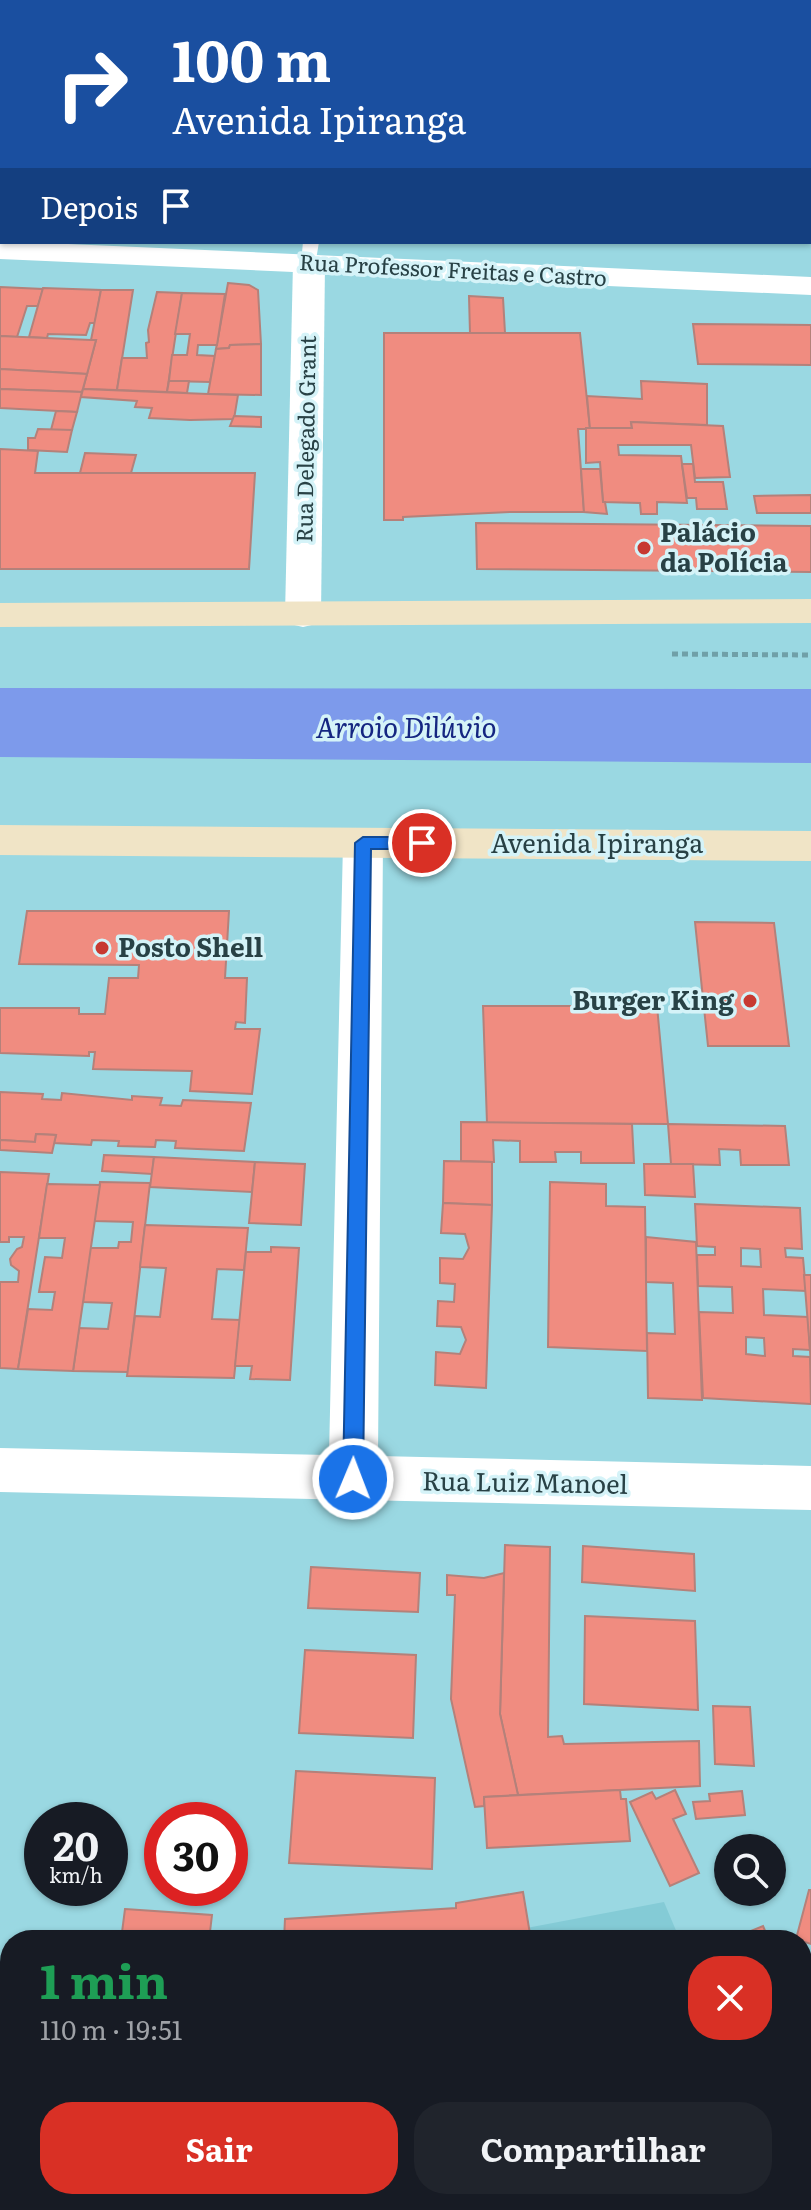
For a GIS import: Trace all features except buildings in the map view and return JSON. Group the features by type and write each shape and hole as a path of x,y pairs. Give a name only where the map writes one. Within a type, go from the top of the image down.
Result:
{"main road":[{"path":"0,615 811,611"},
{"name":"Avenida Ipiranga","path":"0,840 811,846"}],"street":[{"name":"Rua Professor Freitas e Castro","path":"0,250 310,253 811,286"},
{"name":"Rua Delegado Grant","path":"303,615 310,253"},
{"path":"353,1479 363,843"},
{"name":"Rua Luiz Manoel","path":"0,1470 811,1488"}],"shaded area":[{"path":"664,1902 676,1930 516,1930"}],"water":[{"name":"Arroio Dilúvio","path":"0,688 811,689 811,763 0,757"}],"place":[{"name":"Palácio da Polícia","path":"644,548"},
{"name":"Posto Shell","path":"102,948"},
{"name":"Burger King","path":"750,1001"}],"route":[{"path":"353,1479 363,843 422,843"}]}
